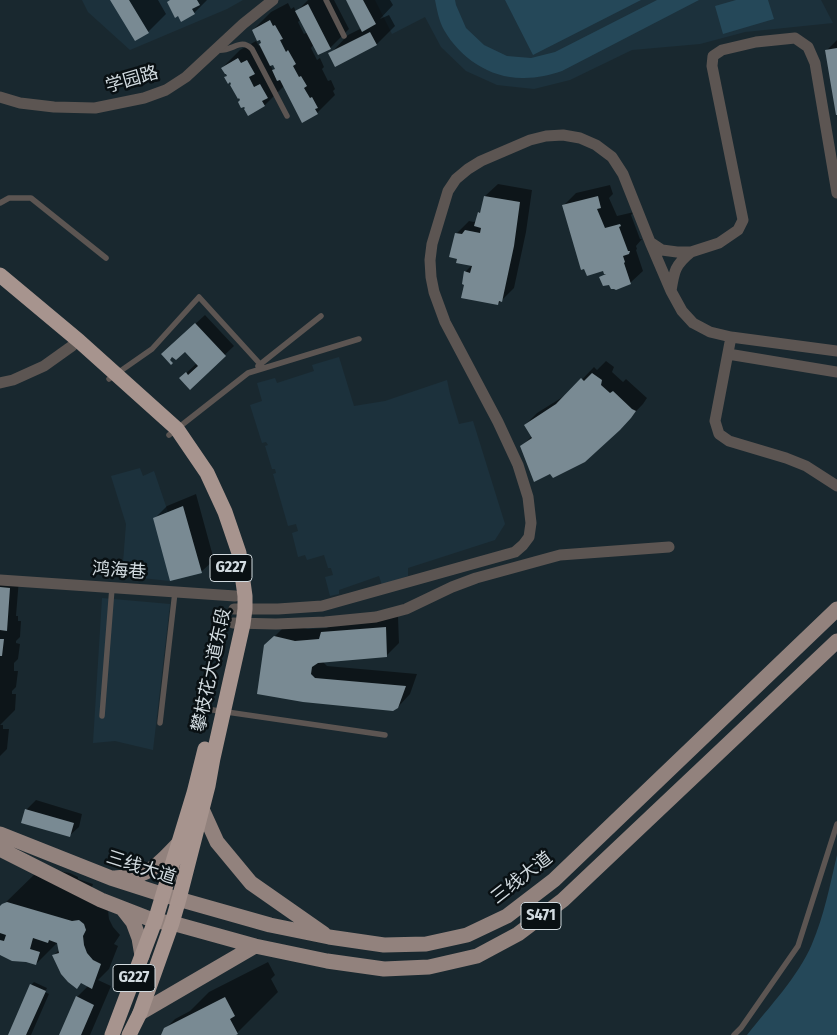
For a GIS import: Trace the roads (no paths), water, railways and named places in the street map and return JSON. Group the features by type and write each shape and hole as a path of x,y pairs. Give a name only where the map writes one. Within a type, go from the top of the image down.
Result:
{"highway":[{"name":"攀枝花大道东段","path":"0,275 79,341 148,414 173,432 174,439 197,473 216,512 229,554 238,612 218,711 202,809 172,923 140,1013 129,1035"},
{"name":"攀枝花大道东段","path":"0,286 112,377"},
{"name":"攀枝花大道东段","path":"112,1035 156,921 218,711"}],"main road":[{"name":"三线大道","path":"3,843 179,900 270,925 329,937 384,945 426,944 467,935 507,916 554,880 837,609"},
{"name":"三线大道","path":"3,843 100,900 156,921 172,923 255,946 327,961 384,969 430,967 476,956 518,934 563,900 837,641"},
{"path":"202,809 218,842 251,883 329,937"},
{"path":"110,878 132,876 146,872 164,859 179,843"},
{"path":"122,908 133,922 139,938 142,956"},
{"path":"140,1013 255,946"}],"street":[{"name":"学园路","path":"0,98 20,103 54,107 95,108 144,98 166,90 186,77 272,0"},
{"path":"650,242 662,250 690,252 719,243 738,230 743,220 712,66 713,56 722,50 756,42 795,38 808,47 815,62 837,193"},
{"path":"238,612 322,606 515,552 529,537 531,523 528,497 518,465 498,422 445,322 434,292 431,277 430,260 432,244 448,191 456,179 481,161 530,140 546,136 563,135 580,138 596,144 612,157 623,174 671,291 682,311 693,323 710,332 731,337 837,351"},
{"path":"671,291 673,274 679,262 690,252"},
{"path":"731,337 715,421 719,434 729,441 806,466 837,486"},
{"path":"0,384 44,366 72,346"},
{"path":"728,354 837,372"},
{"path":"238,612 276,624 376,617 406,609 476,578 560,555 669,547"},
{"name":"鸿海巷","path":"0,580 176,592 238,612"}],"lane":[{"path":"326,0 344,36"},
{"path":"215,50 230,49 241,43 247,44 252,49 287,116"},
{"path":"0,203 9,198 31,198 106,258"},
{"path":"112,377 152,349 199,297 260,364"},
{"path":"173,432 321,316"},
{"path":"248,373 359,339"},
{"path":"102,716 112,588"},
{"path":"160,723 176,592"},
{"path":"218,711 386,735"},
{"path":"734,1035 741,1028 798,946 837,824"}]}
